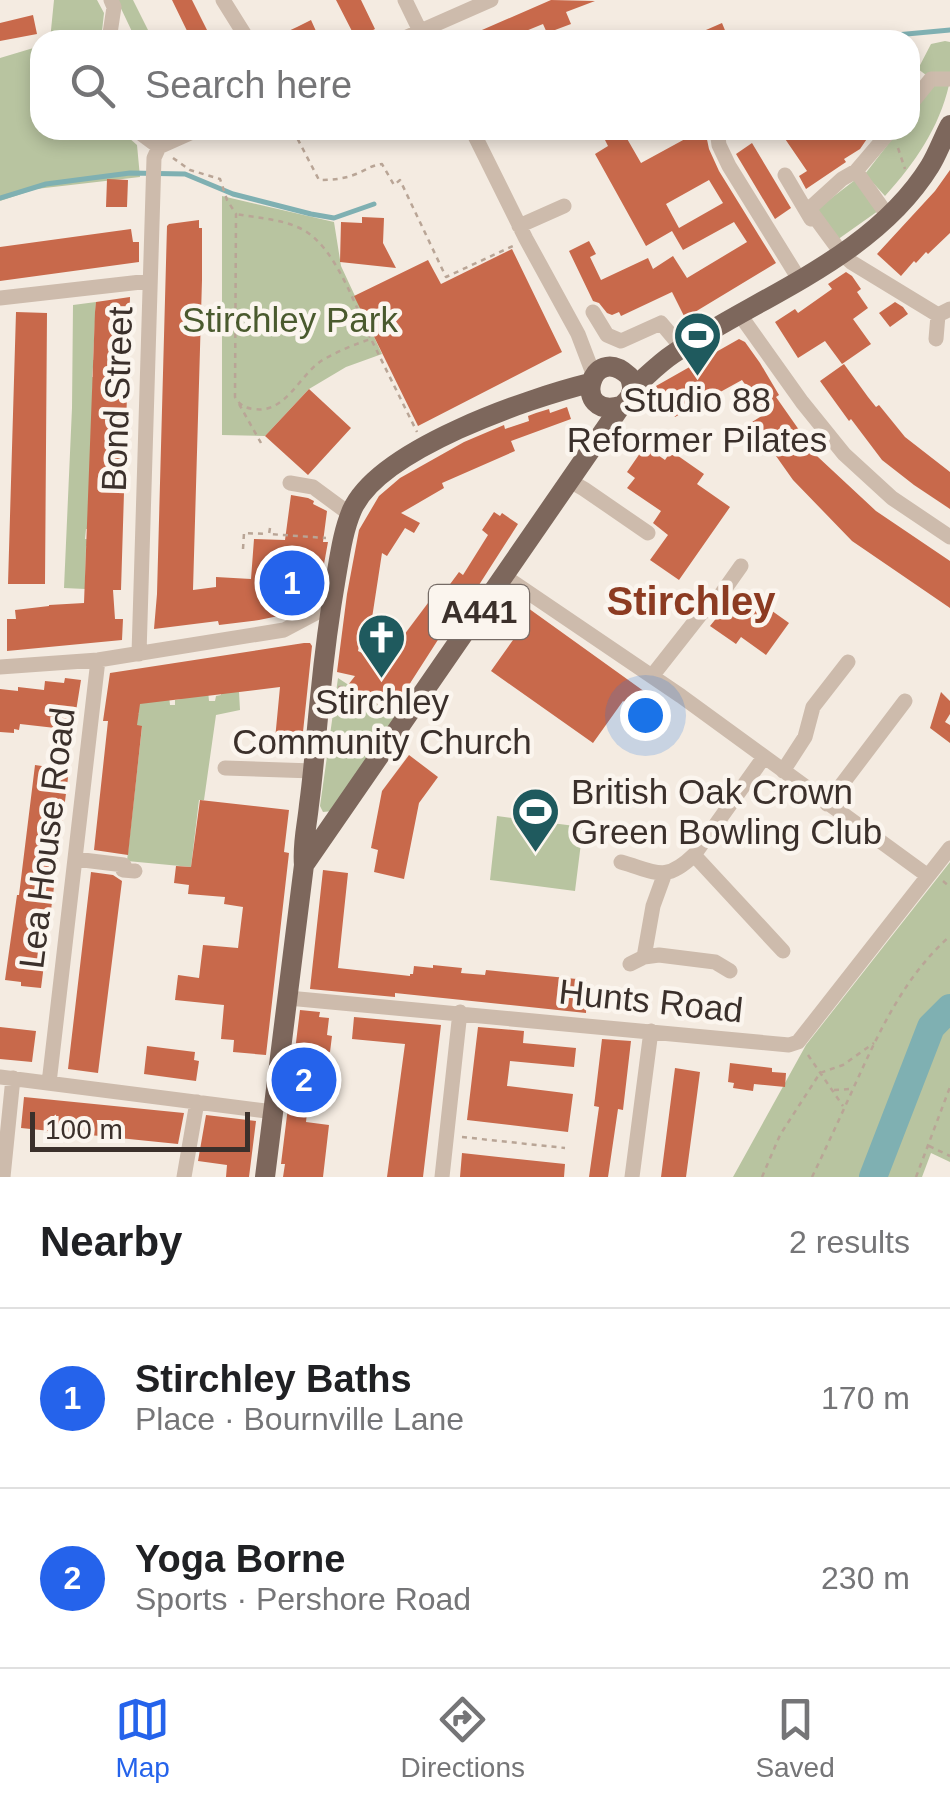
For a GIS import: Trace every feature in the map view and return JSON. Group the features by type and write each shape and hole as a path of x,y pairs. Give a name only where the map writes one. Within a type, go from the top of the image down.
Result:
{"main road":[{"name":"A441","path":"304,865 626,398 677,352 838,256 888,216 930,166 950,125"},
{"name":"A441","path":"265,1177 332,597 351,515 360,497 382,474 424,446 490,416 605,373 677,352"},
{"path":"605,373 628,376 626,398 614,409 600,406 592,397 605,373"},
{"path":"310,804 317,820 328,823 336,817"}],"street":[{"path":"111,0 114,8 111,30"},
{"path":"224,0 242,30"},
{"path":"405,0 420,30"},
{"path":"434,30 491,0"},
{"path":"920,92 930,79 950,80"},
{"path":"145,140 156,152 178,140"},
{"path":"480,140 523,233 578,334 605,373 621,341 660,323 677,352"},
{"path":"718,140 729,166 799,279"},
{"path":"838,256 809,210 842,179 856,172 883,140"},
{"name":"Bond Street","path":"139,654 156,152"},
{"path":"856,172 888,216"},
{"path":"785,175 838,256 944,312 936,339"},
{"path":"523,233 564,206"},
{"path":"0,298 150,281"},
{"path":"593,312 607,336 621,341"},
{"path":"740,315 844,454 892,498 950,537"},
{"path":"570,481 648,533"},
{"path":"290,483 313,487 351,515"},
{"path":"652,676 741,566"},
{"path":"504,576 652,676 928,876"},
{"path":"284,630 316,613 332,597"},
{"path":"0,668 98,660 284,630 316,630 327,638"},
{"name":"Lea House Road","path":"50,1083 98,660"},
{"path":"783,771 805,737 813,708 848,662"},
{"path":"827,804 905,701"},
{"path":"621,862 672,873 694,854 764,758"},
{"path":"225,768 312,771"},
{"path":"798,1042 950,848"},
{"path":"694,854 783,951"},
{"path":"75,859 124,865 123,870 135,871"},
{"path":"665,873 637,960 659,955 715,962 730,971"},
{"name":"Hunts Road","path":"288,998 789,1045 798,1042"},
{"path":"442,1177 460,1012"},
{"path":"632,1177 651,1031"},
{"path":"3,1177 7,1078 274,1112"},
{"path":"184,1177 197,1102"}],"path":[{"path":"298,140 319,180 340,179 376,163 382,164 394,185 400,180 446,276 523,233"},
{"path":"895,140 912,189"},
{"path":"156,152 190,170 220,179 236,214 236,396 261,443"},
{"path":"236,214 276,221 306,232 332,258 424,446"},
{"path":"238,403 256,410 278,404 320,362 372,339"},
{"path":"269,534 270,528"},
{"path":"243,549 244,533 324,537 342,542"},
{"path":"321,685 342,688 389,719 382,730 392,737"},
{"path":"812,1177 902,991 930,953 950,936"},
{"path":"798,1042 845,1108"},
{"path":"762,1177 780,1134 820,1073 843,1065 875,1042"},
{"path":"916,1177 950,1087"},
{"path":"832,1090 854,1088"},
{"path":"447,1136 565,1148"},
{"path":"928,1145 950,1156"}],"green space":[{"path":"54,0 97,0 104,13 102,30 51,30"},
{"path":"117,0 133,0 148,30 131,30"},
{"path":"950,42 950,75 926,75 920,70 931,44"},
{"path":"30,49 30,140 131,140 137,145 140,177 36,189 0,201 0,58"},
{"path":"933,84 949,85 939,116 916,158 885,196 865,174 891,140 920,140 920,102"},
{"path":"855,180 878,211 837,240 816,210"},
{"name":"Stirchley Park","path":"222,196 334,222 341,266 382,354 346,367 309,389 265,436 222,435"},
{"path":"96,302 93,360 107,361 107,368 93,367 92,377 107,378 93,384 92,394 107,395 103,530 86,529 85,539 102,540 102,547 86,546 85,589 64,588 73,305"},
{"path":"338,678 396,716 333,811 323,812 320,806"},
{"path":"219,679 232,692 239,692 240,710 216,715 191,867 127,861 142,727 128,724 139,713 126,710 121,695 146,702 168,687 170,705 175,705 175,700 207,680 209,701 215,701 221,695"},
{"name":"British Oak Crown Green Bowling Club","path":"497,816 583,827 575,891 490,880"},
{"path":"950,862 950,1162 931,1153 922,1177 733,1177 806,1045"}],"building":[{"path":"172,0 192,0 207,30 187,30"},
{"path":"336,0 361,0 375,29 351,30"},
{"path":"551,0 595,1 566,12 571,24 555,30 546,30 543,24 528,30 482,30"},
{"path":"33,15 36,30 30,30 30,35 0,41 0,23"},
{"path":"311,20 316,30 291,30"},
{"path":"722,23 725,30 706,30"},
{"path":"605,140 628,140 641,163 683,140 707,140 719,171 776,263 685,318 672,292 621,316 619,312 607,313 593,301 569,251 589,241 596,254 590,257 601,280 648,258 653,269 673,256 687,278 747,242 734,222 683,250 672,231 646,246 595,154 608,146","holes":["709,180 723,203 679,228 666,204"]},
{"path":"786,140 866,140 844,159 846,162 806,189 799,176 807,171"},
{"path":"752,143 791,208 775,219 736,154"},
{"path":"950,170 950,233 901,276 877,254"},
{"path":"107,179 128,180 127,207 106,207"},
{"path":"362,217 384,218 383,243 396,268 340,262 341,222 362,223"},
{"path":"199,220 202,280 193,590 216,587 216,577 251,579 254,539 285,540 291,495 308,498 327,511 323,542 328,542 320,586 314,598 293,613 219,625 218,621 154,629 167,226"},
{"path":"131,229 133,242 139,242 139,262 0,281 0,247"},
{"path":"512,249 562,352 418,426 354,296 428,260 441,284"},
{"path":"846,272 861,289 857,292 868,308 853,319 871,344 842,364 825,341 798,358 775,322 795,309 798,313 832,289 828,284"},
{"path":"130,297 121,590 113,590 115,619 123,619 122,640 7,651 7,619 16,619 15,610 84,603 96,302"},
{"path":"895,302 908,314 890,327 879,313"},
{"path":"16,312 47,313 45,584 8,584"},
{"path":"739,339 760,363 779,395 776,397 818,457 876,511 950,561 950,608 852,541 793,480 752,422 765,414 742,380 675,417 656,386"},
{"path":"844,364 876,407 879,405 905,437 950,472 950,509 882,460 849,421 820,381"},
{"path":"309,389 351,428 308,475 265,436"},
{"path":"567,407 571,419 511,441 515,451 442,483 444,488 401,513 420,523 414,533 405,528 387,556 382,553 370,631 362,630 358,651 383,663 440,587 445,591 459,572 463,575 488,535 482,530 494,512 518,524 391,713 348,685 355,676 337,672 347,594 359,530 379,496 400,478 464,442 504,425 505,429 529,421 528,416 536,413"},
{"path":"645,446 665,460 671,451 704,474 697,484 730,507 679,580 650,560 668,535 653,523 661,511 627,488 635,478 627,472"},
{"path":"744,591 789,623 766,655 741,637 736,644 710,626 727,605 732,608"},
{"path":"528,608 645,692 633,708 623,701 593,743 491,671 523,626 517,623"},
{"path":"304,643 312,646 301,751 274,750 280,687 140,704 137,725 142,726 128,855 94,850 110,673"},
{"path":"65,678 81,680 73,730 20,724 14,733 0,732 0,689 44,690 45,681 64,683"},
{"path":"941,692 950,701 950,714 945,722 950,725 950,743 930,728"},
{"path":"409,755 438,777 419,803 404,879 374,872 378,850 371,848 382,791"},
{"path":"35,765 69,770 41,988 5,980"},
{"path":"200,800 289,810 284,852 289,853 266,1055 233,1052 234,1040 221,1039 224,1005 175,1000 178,975 199,978 203,945 238,948 243,907 224,904 225,897 188,894 189,885 174,883 176,866 191,867"},
{"path":"323,870 348,873 338,968 410,976 414,966 433,965 462,968 461,973 485,975 486,970 587,980 586,1013 395,993 395,997 310,989"},
{"path":"91,872 113,875 122,881 98,1073 68,1069"},
{"path":"300,1010 320,1012 319,1017 329,1018 327,1035 332,1036 330,1052 314,1050 306,1122 329,1125 323,1177 283,1177 285,1164 281,1164"},
{"path":"354,1017 441,1025 423,1177 387,1177 405,1044 352,1039"},
{"path":"0,1027 36,1031 32,1062 0,1059"},
{"path":"478,1027 524,1031 523,1043 576,1048 574,1067 510,1061 507,1086 573,1094 568,1132 467,1120"},
{"path":"602,1039 631,1041 623,1110 618,1109 608,1177 589,1177 599,1107 594,1106"},
{"path":"147,1046 195,1052 194,1060 199,1061 196,1081 144,1074"},
{"path":"730,1063 786,1073 785,1087 754,1084 753,1091 733,1088 734,1083 728,1082"},
{"path":"675,1068 700,1072 686,1177 661,1177"},
{"path":"24,1097 184,1113 178,1144 21,1128"},
{"path":"206,1115 256,1121 249,1177 226,1177 227,1165 198,1161"},
{"path":"462,1153 565,1164 564,1177 460,1177"}],"waterway":[{"path":"920,33 950,30"},
{"path":"0,198 46,184 130,173 185,174 233,194 334,218 374,204"},
{"path":"873,1177 931,1027 950,1008"}],"place":[{"name":"Studio 88 Reformer Pilates","path":"697,378"},
{"name":"Stirchley Baths","path":"292,583"},
{"name":"Stirchley Community Church","path":"382,680"},
{"name":"British Oak Crown Green Bowling Club","path":"536,854"},
{"name":"Yoga Borne","path":"304,1080"}],"district":[{"name":"Stirchley","path":"691,601"}]}
